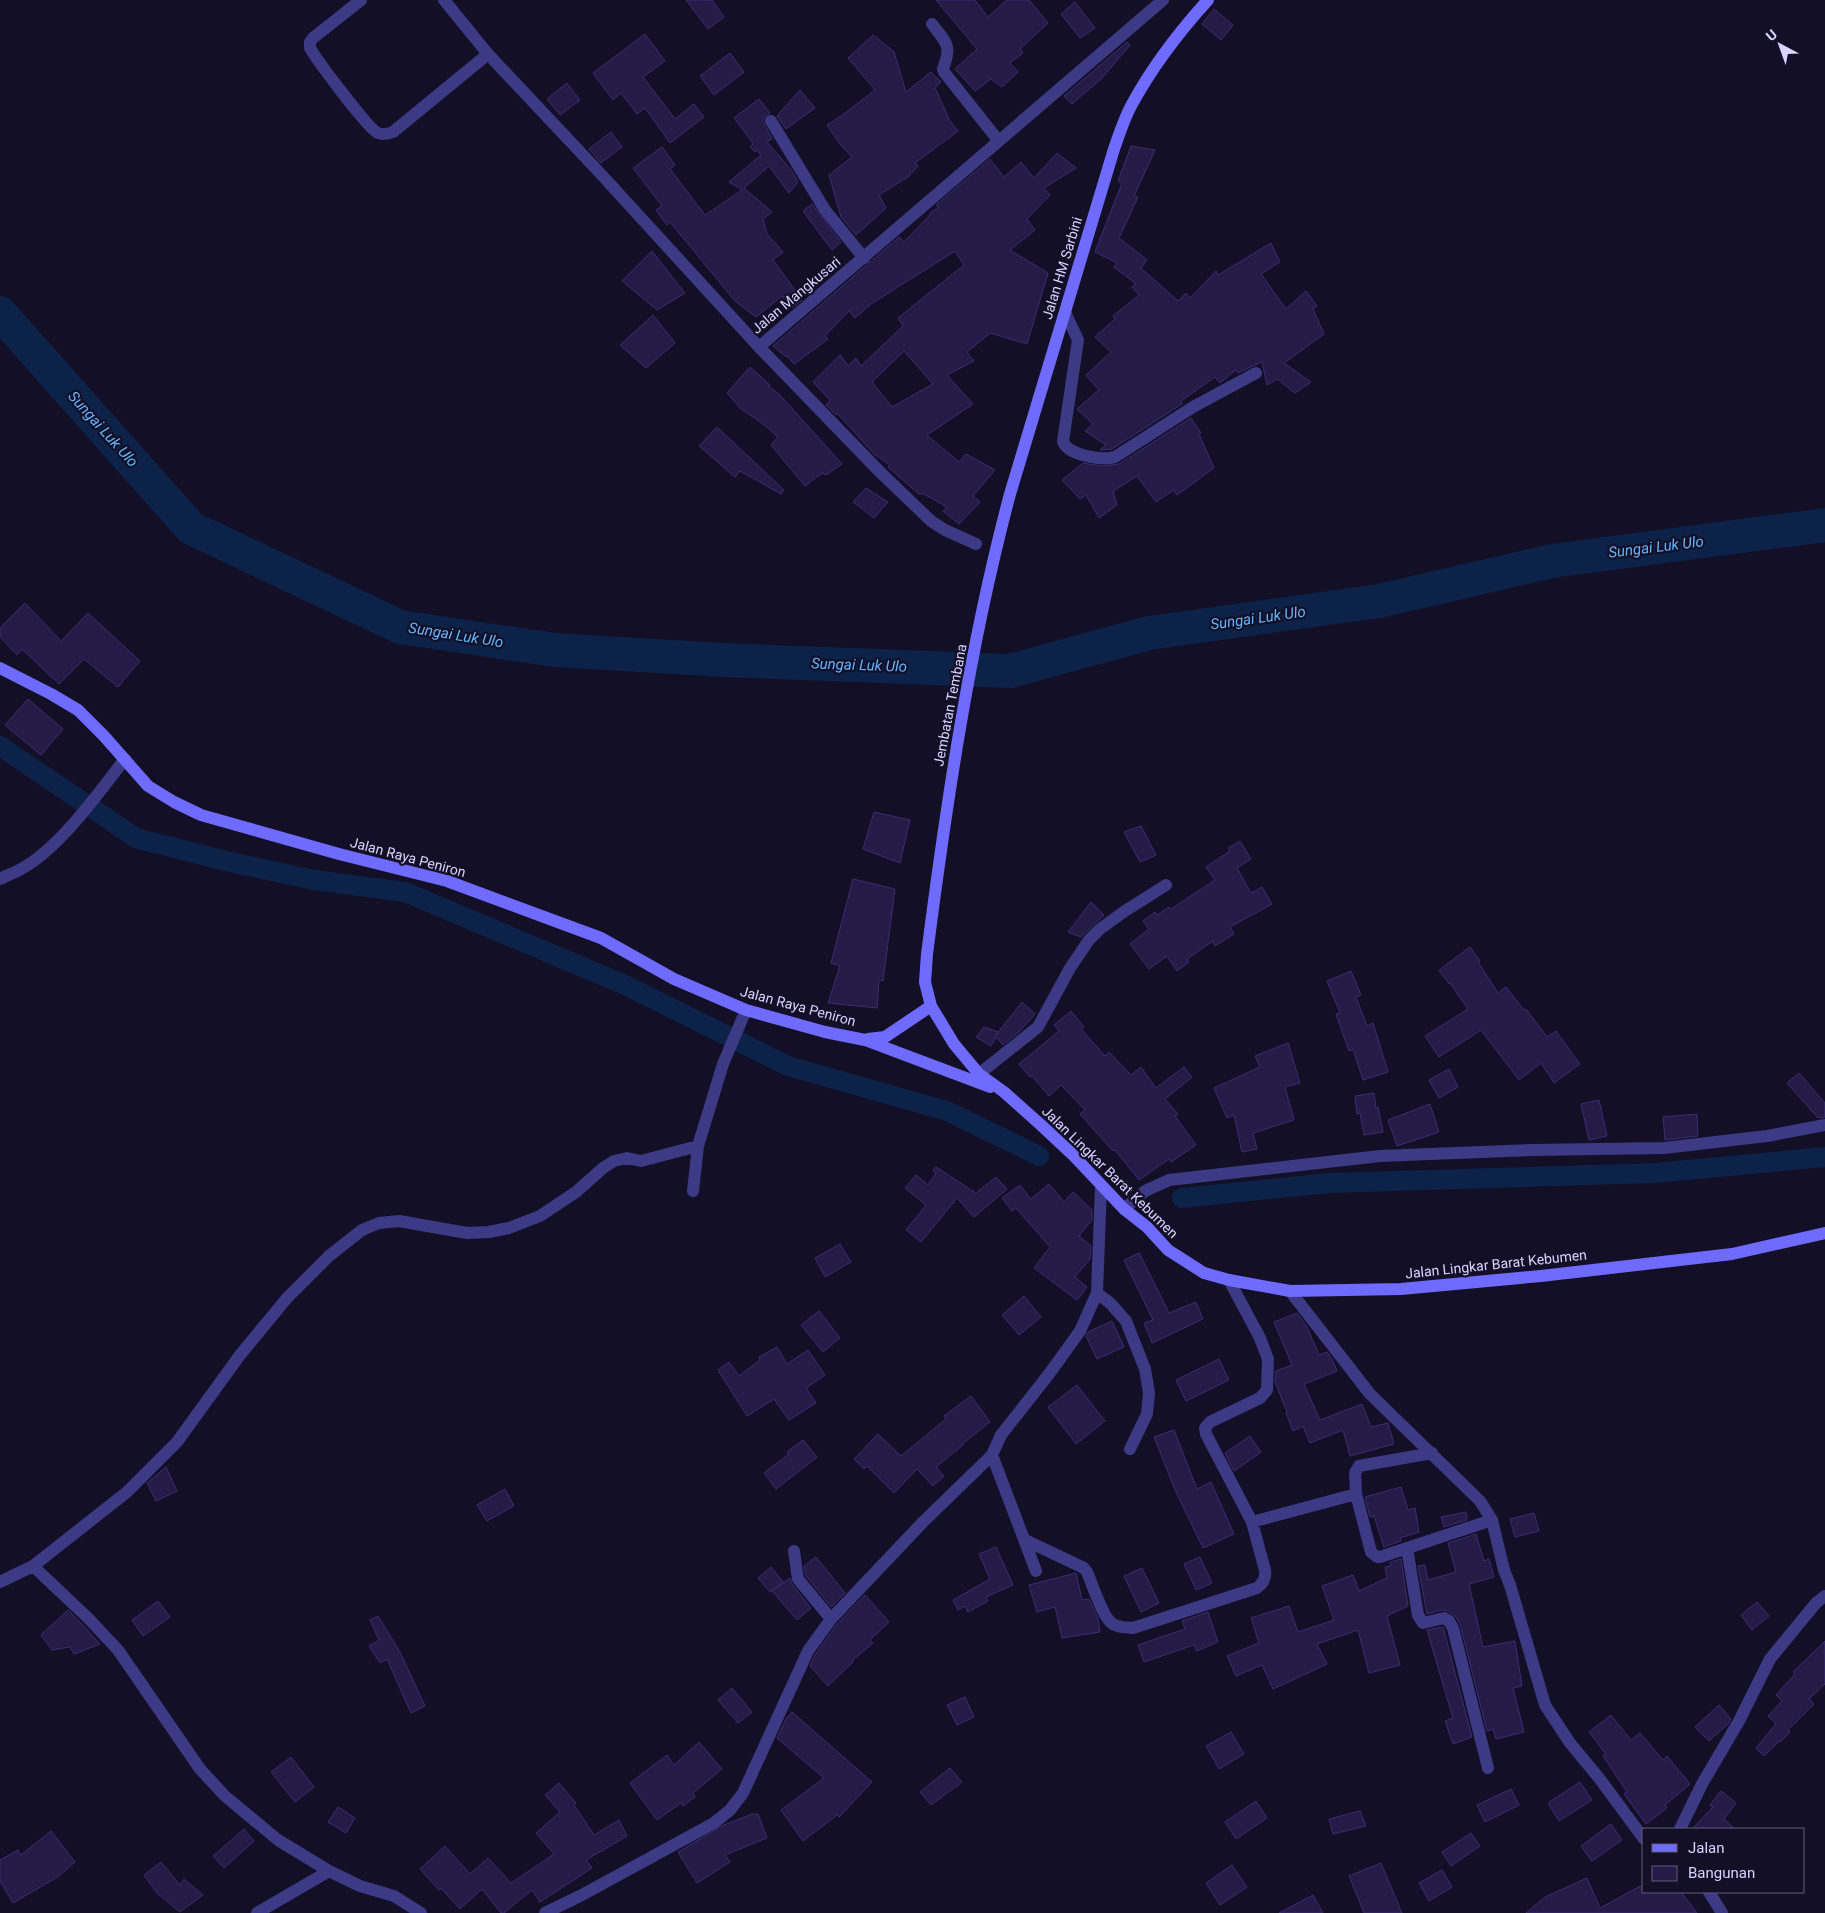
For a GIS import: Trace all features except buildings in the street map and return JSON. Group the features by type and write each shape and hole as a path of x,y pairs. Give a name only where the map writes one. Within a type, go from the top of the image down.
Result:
{"main road":[{"name":"Jalan HM Sarbini","path":"992,567 1010,494 1114,149 1130,108 1151,72 1176,36 1208,0"},
{"name":"Jembatan Tembana","path":"940,848 964,705 992,567"},
{"name":"Jalan Raya Peniron","path":"0,668 78,710 125,758 148,786 174,802 201,815 339,854 447,881 601,938 674,979 746,1010 825,1032 865,1040 1004,1092"},
{"name":"Jalan Lingkar Barat Kebumen","path":"940,848 925,982 931,1006 954,1044 979,1074 1004,1092 1072,1154 1101,1186 1124,1209 1147,1227 1168,1250 1204,1273 1229,1280 1290,1291 1401,1289 1541,1276 1732,1254 1825,1232"},
{"name":"Jalan Raya Peniron","path":"865,1040 885,1037 931,1006"}],"street":[{"path":"361,0 313,38 310,42 310,48 362,117 379,134 393,132 488,54"},
{"name":"Jalan Mangkusari","path":"444,0 488,54 612,186 758,347 1163,0"},
{"path":"932,24 947,47 948,52 943,69 944,72 998,140"},
{"path":"771,120 825,210 864,258"},
{"path":"1065,312 1078,340 1063,441 1067,448 1076,452 1104,459 1115,457 1193,407 1256,373"},
{"path":"758,347 931,521 945,530 976,544"},
{"path":"0,879 22,869 44,852 91,802 125,758"},
{"path":"979,1074 1038,1027 1070,968 1089,940 1100,929 1125,911 1166,885"},
{"path":"692,1191 698,1146 723,1064 746,1010"},
{"path":"1124,1209 1146,1191 1169,1180 1380,1156 1533,1150 1664,1148 1767,1136 1825,1125"},
{"path":"0,1582 33,1566 126,1492 177,1442 240,1355 287,1298 329,1256 362,1230 379,1223 399,1221 467,1233 489,1232 509,1228 540,1216 576,1192 603,1168 614,1161 627,1158 641,1161 698,1146"},
{"path":"545,1913 714,1823 730,1810 743,1793 754,1771 808,1651 832,1619 923,1522 992,1455 1001,1435 1080,1331 1097,1293 1101,1186"},
{"path":"1025,1540 1084,1568 1110,1622 1119,1627 1133,1628 1257,1588 1262,1584 1266,1577 1265,1570 1252,1522 1206,1434 1205,1428 1210,1422 1260,1398 1267,1390 1268,1359 1260,1338 1229,1280"},
{"path":"1290,1291 1370,1394 1432,1453 1448,1472 1480,1501 1492,1520 1504,1570 1513,1594 1545,1705 1570,1742 1642,1836"},
{"path":"1097,1293 1110,1303 1126,1321 1145,1369 1149,1393 1147,1414 1130,1449"},
{"path":"1432,1453 1360,1466 1356,1473 1356,1494 1371,1552 1380,1557 1492,1520"},
{"path":"992,1455 1036,1571"},
{"path":"1252,1522 1356,1494"},
{"path":"1407,1548 1420,1620 1423,1623 1444,1618 1453,1628 1488,1768"},
{"path":"794,1551 798,1579 832,1619"},
{"path":"33,1566 88,1618 118,1650 200,1769 225,1796 278,1840 329,1871 360,1886 394,1896 421,1913"},
{"path":"1680,1828 1702,1784 1739,1721 1770,1659 1816,1603 1825,1596"},
{"path":"257,1913 329,1871"},
{"path":"1710,1893 1722,1913"}],"waterway":[{"name":"Sungai Luk Ulo","path":"0,313 191,528 400,627 555,650 723,660 1010,671 1149,633 1379,601 1552,561 1825,525"},
{"path":"0,746 136,838 226,861 314,880 405,892 625,985 788,1066 947,1111 1039,1156"},
{"path":"1182,1198 1328,1183 1655,1173 1825,1157"}]}
